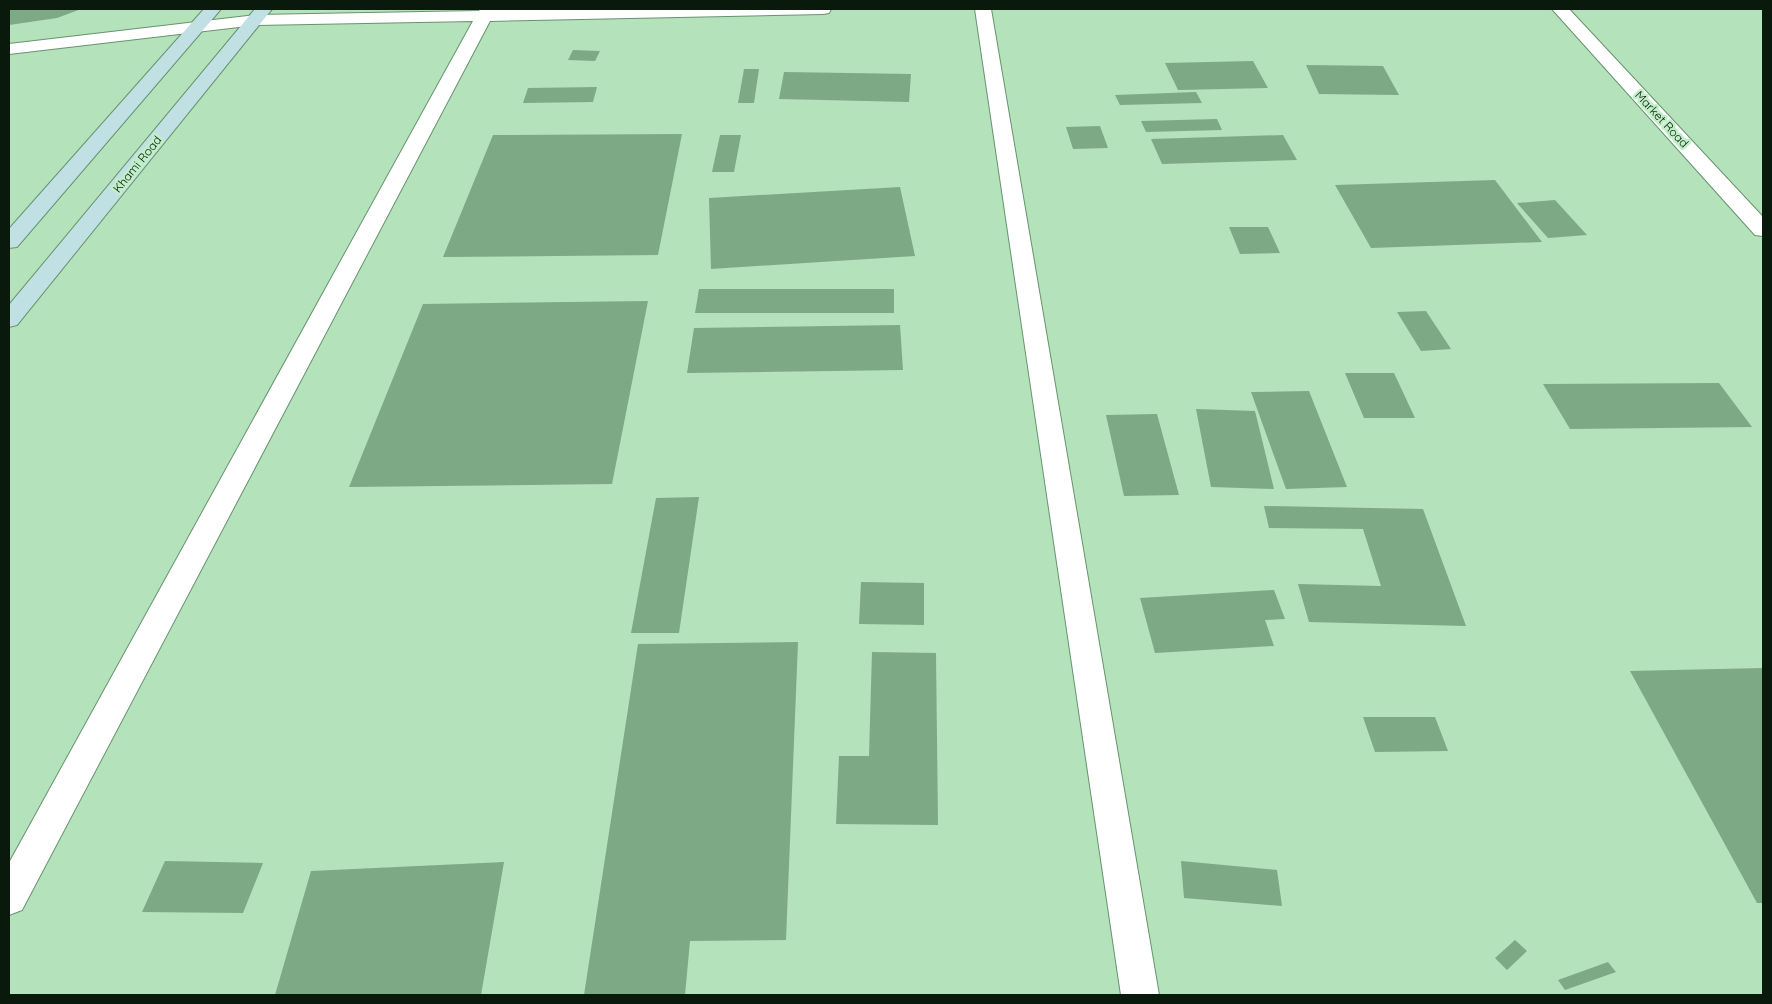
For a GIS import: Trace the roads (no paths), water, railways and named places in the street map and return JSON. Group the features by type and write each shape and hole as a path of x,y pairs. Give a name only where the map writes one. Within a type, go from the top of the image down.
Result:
{"main road":[{"path":"9,242 213,9"},
{"name":"Khami Road","path":"9,320 260,14"}],"street":[{"path":"9,49 201,24 260,14 824,9"},
{"path":"983,9 1140,995"},
{"name":"Market Road","path":"1560,9 1763,230"},
{"path":"9,898 486,12"}]}
